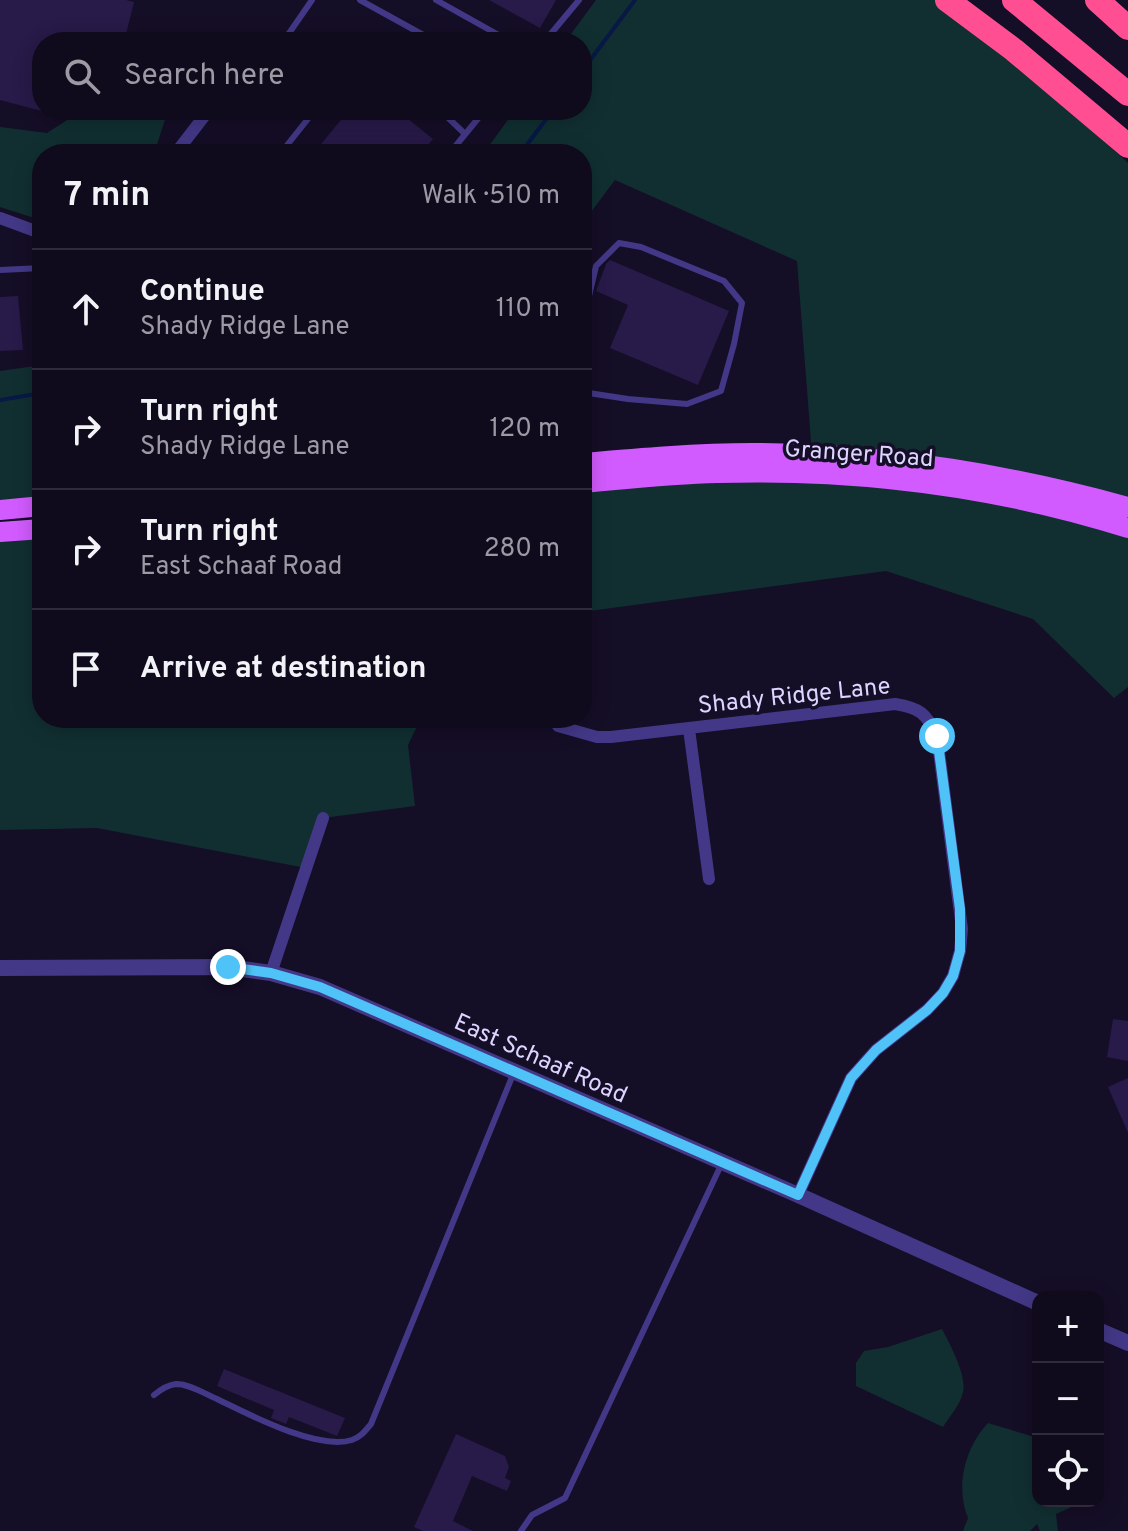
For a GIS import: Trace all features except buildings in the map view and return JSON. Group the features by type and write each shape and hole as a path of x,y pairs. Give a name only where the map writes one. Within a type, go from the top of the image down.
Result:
{"highway":[{"path":"947,0 1014,50 1128,146"},
{"path":"1014,0 1128,94"},
{"path":"1097,0 1128,28"},
{"path":"1014,50 1128,163"}],"main road":[{"name":"Granger Road","path":"592,462 686,454 752,453 880,458 1014,478 1128,507"},
{"name":"Granger Road","path":"592,482 715,473 873,477 991,493 1128,528"},
{"path":"0,510 32,507"},
{"path":"0,532 32,530"}],"street":[{"path":"183,144 201,120"},
{"path":"0,218 32,230"},
{"name":"Shady Ridge Lane","path":"565,728 597,737 895,704 922,712 937,736 960,909 960,951 953,976 927,1010 876,1050 851,1078 798,1195"},
{"path":"689,729 709,879"},
{"path":"271,973 323,818"},
{"name":"East Schaaf Road","path":"0,968 228,967 271,973 320,987 1032,1300"},
{"path":"1104,1333 1128,1343"}],"lane":[{"path":"290,32 312,0"},
{"path":"360,0 418,32"},
{"path":"436,0 493,32"},
{"path":"552,32 579,0"},
{"path":"288,144 307,120"},
{"path":"450,120 465,134"},
{"path":"457,144 477,120"},
{"path":"592,283 596,266 619,243 641,247 724,281 742,303 721,391 687,404 592,394"},
{"path":"0,270 32,268"},
{"path":"154,1395 176,1384 194,1389 282,1430 334,1442 349,1441 362,1435 371,1424 514,1072"},
{"path":"521,1531 532,1515 565,1498 722,1163"}],"green space":[{"path":"596,0 947,0 1128,163 1128,507 812,454 797,261 615,180 592,211 592,144 490,144 508,120 592,120 592,32 572,32"},
{"path":"67,120 165,120 157,144 32,144 32,217 0,207 0,127 47,133"},
{"path":"32,366 32,507 0,510 0,371"},
{"path":"873,477 1128,528 1128,687 1114,698 1033,619 886,571 592,611 592,483"},
{"path":"32,530 32,728 416,728 408,745 415,806 323,818 306,868 97,828 0,830 0,532"},
{"path":"942,1329 957,1360 964,1385 960,1401 943,1427 856,1386 856,1363 864,1351 888,1347"},
{"path":"988,1423 1032,1436 1032,1507 1072,1507 1056,1514 1058,1531 1040,1531 1037,1524 1030,1531 963,1531 968,1518 962,1493 964,1468"}],"waterway":[{"path":"592,58 635,0"},
{"path":"528,144 546,120"},
{"path":"0,400 32,395"}],"route":[{"path":"228,967 271,973 320,987 798,1195 851,1078 876,1050 927,1010 953,976 962,929 937,736"}]}
